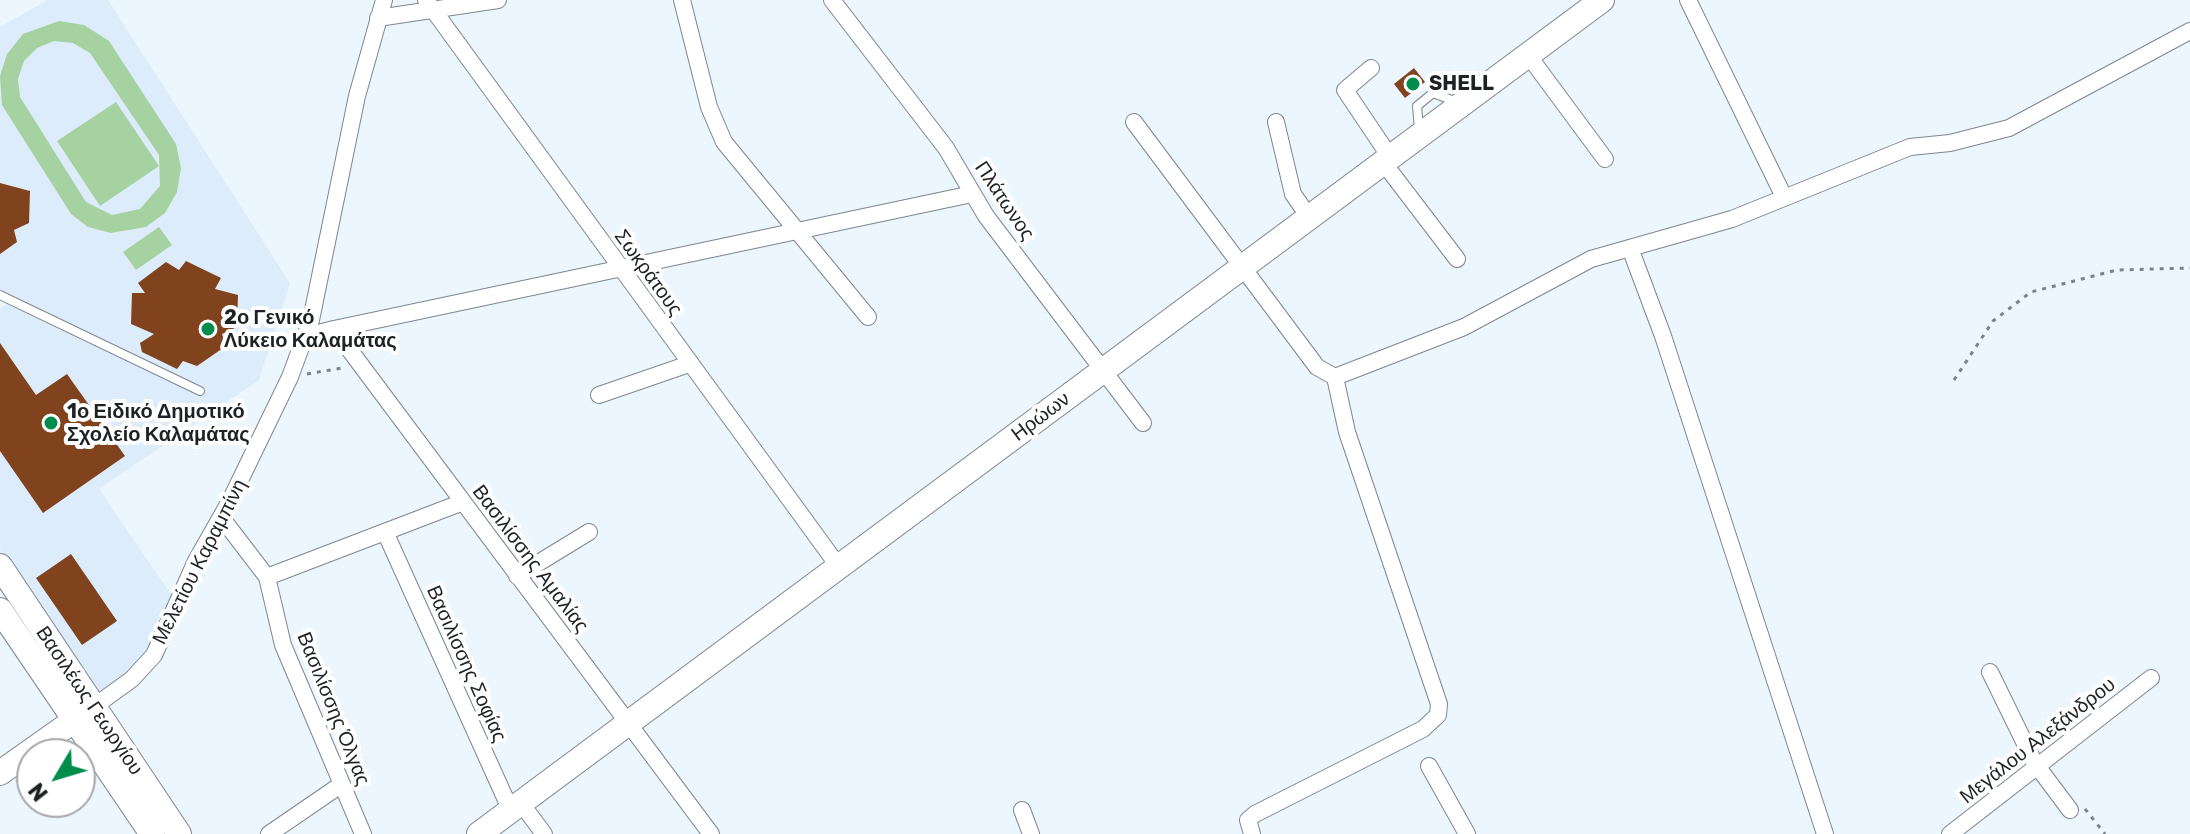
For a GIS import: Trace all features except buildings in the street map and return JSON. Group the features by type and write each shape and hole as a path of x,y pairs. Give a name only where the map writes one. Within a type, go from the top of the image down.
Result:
{"street":[{"name":"Μελετίου Καραμπίνη","path":"0,773 132,679 154,655 196,561 277,405 306,336 357,96 384,0"},
{"path":"378,18 430,5 498,0"},
{"path":"682,0 718,131 735,159 794,231 819,254 868,317"},
{"name":"Πλάτωνος","path":"832,0 946,148 972,194 1143,423"},
{"name":"Ηρώων","path":"479,834 1602,0"},
{"path":"1688,0 1784,197"},
{"name":"Σωκράτους","path":"430,5 839,567"},
{"path":"1335,377 1464,327 1591,259 1732,219 1910,147 1950,143 2009,128 2190,31"},
{"path":"1528,55 1605,159"},
{"path":"1371,68 1345,90 1387,160 1457,259"},
{"path":"1134,122 1317,367 1335,377 1347,432 1439,704 1438,715 1423,729 1255,814 1248,820 1252,834"},
{"path":"1276,122 1293,194 1309,217"},
{"path":"306,336 972,194"},
{"path":"1630,248 1663,336 1825,834"},
{"name":"Βασιλίσσης Αμαλίας","path":"334,329 711,834"},
{"path":"599,395 689,364"},
{"path":"267,577 463,502"},
{"name":"Βασιλίσσης Όλγας","path":"221,517 267,577 283,645 363,834"},
{"path":"517,576 589,532"},
{"name":"Βασιλίσσης Σοφίας","path":"386,534 516,807 544,834"},
{"name":"Βασιλέως Γεωργίου","path":"0,566 152,834"},
{"name":"Βασιλέως Γεωργίου","path":"0,610 179,834"},
{"path":"1990,672 2038,768 2070,810"},
{"name":"Μεγάλου Αλεξάνδρου","path":"1950,834 2151,678"},
{"path":"1429,766 1467,834"},
{"path":"269,834 342,784"},
{"path":"1022,810 1031,834"}],"lane":[{"path":"0,295 200,391"}],"path":[{"path":"1954,380 1993,321 2031,292 2051,284 2117,270 2190,268"},
{"path":"2070,810 2084,806 2105,834"}],"shaded area":[{"path":"48,0 108,0 290,283 259,380 99,489 172,596 150,644 134,667 98,696 0,549 0,309 17,297 0,289 0,27"}],"green space":[{"path":"59,21 84,25 109,41 176,144 181,168 177,192 165,213 146,227 111,233 88,227 71,214 2,105 0,76 7,54 23,34","holes":["54,41 73,43 90,53 159,155 160,186 140,209 112,215 86,202 20,97 18,79 24,61 37,48"]},
{"path":"116,102 159,166 100,206 57,141"},
{"path":"159,227 172,245 136,270 123,252"}],"place":[{"name":"SHELL","path":"1413,84"},
{"name":"2ο Γενικό Λύκειο Καλαμάτας","path":"208,329"},
{"name":"1ο Ειδικό Δημοτικό Σχολείο Καλαμάτας","path":"51,423"}]}
